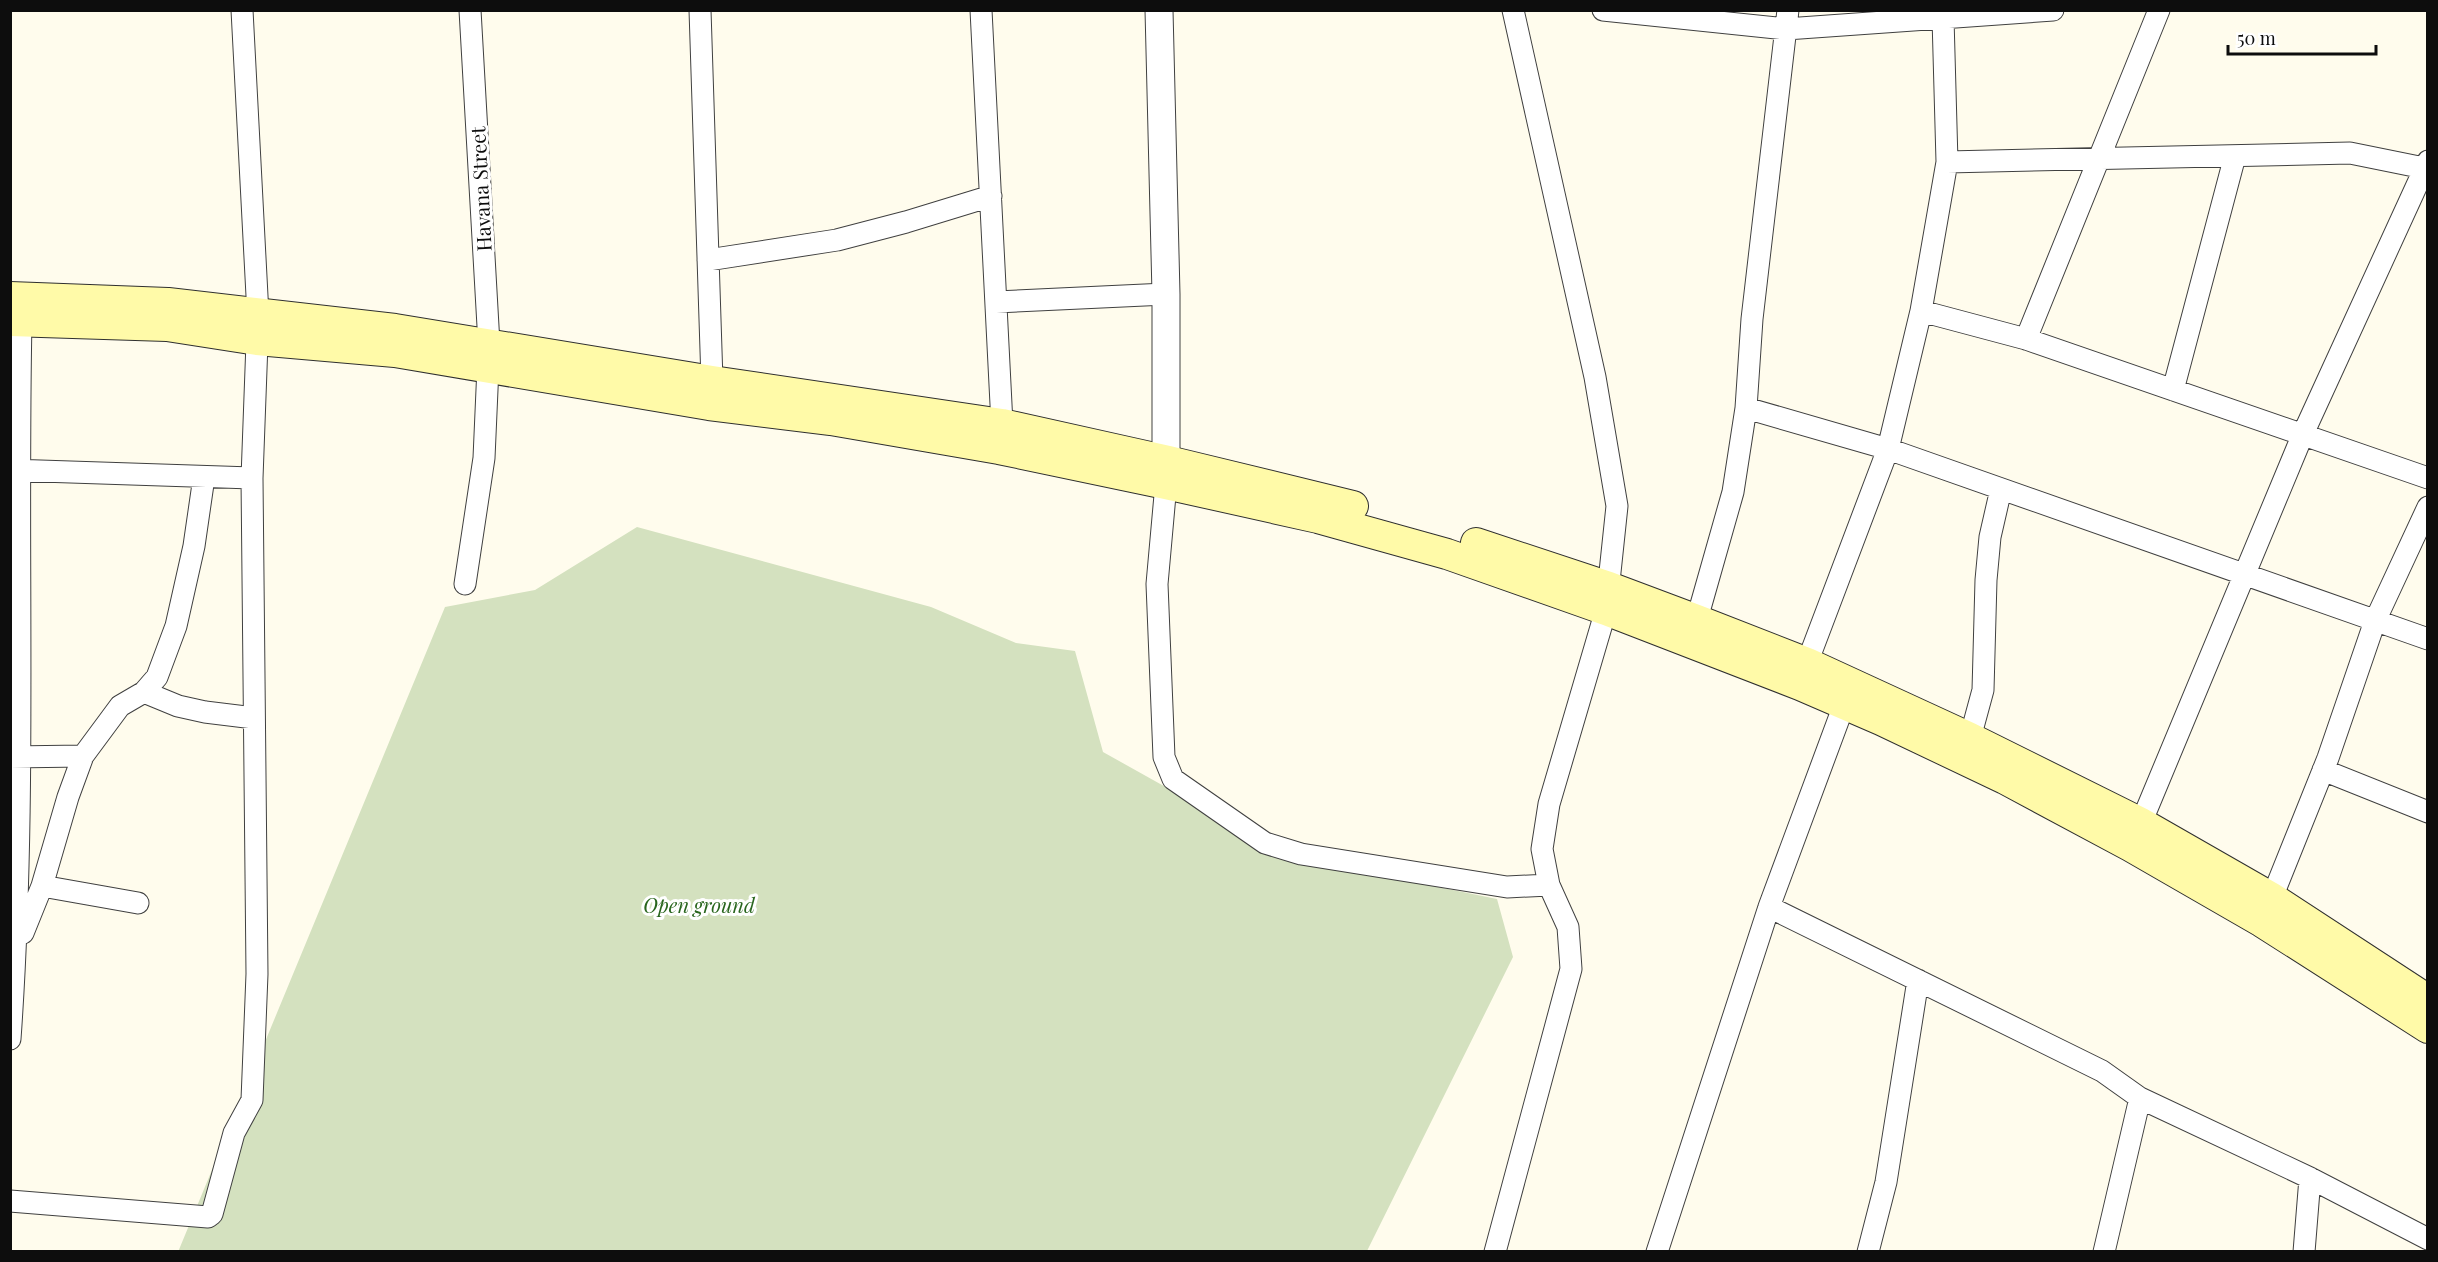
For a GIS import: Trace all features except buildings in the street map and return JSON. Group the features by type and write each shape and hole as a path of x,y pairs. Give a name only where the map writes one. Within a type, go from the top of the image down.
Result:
{"main road":[{"path":"14,313 166,326 257,327 395,352 488,356 712,381 1002,424 1318,518 1608,598 1694,631 1807,663 1970,738 2141,823 2267,910 2427,1028"},
{"path":"488,356 709,405 831,420 987,447 1167,472"},
{"path":"1694,631 1844,705 2005,779 2130,846 2267,910 2427,999"}],"street":[{"path":"10,1201 208,1217 212,1214 234,1133 252,1100 257,974 252,478 257,327 242,10"},
{"name":"Havana Street","path":"465,584 484,458 488,356 470,10"},
{"path":"700,10 712,381"},
{"path":"981,10 1002,424"},
{"path":"1159,10 1166,294 1167,472 1157,584 1164,757 1173,779 1265,843 1301,854 1508,887 1549,885"},
{"path":"1495,1251 1571,969 1568,927 1549,885 1542,849 1549,804 1608,598 1617,506 1595,376 1513,10"},
{"path":"1603,10 1787,20 1943,18 2053,10"},
{"path":"2026,339 2159,10"},
{"path":"1807,663 1888,449 1921,311 1947,162 1943,18"},
{"path":"1694,631 1733,492 1746,408 1752,319 1787,20"},
{"path":"1947,162 2350,153 2426,164 2303,434 2141,823"},
{"path":"2173,390 2235,156"},
{"path":"708,260 837,240 991,196"},
{"path":"996,302 1166,294"},
{"path":"1921,311 2026,339 2427,478"},
{"path":"10,1039 17,946 14,313"},
{"path":"1746,408 1888,449 2427,639"},
{"path":"14,470 252,478"},
{"path":"17,946 42,886 68,796 83,756 120,706 144,692 158,676 176,626 194,546 204,477"},
{"path":"1970,738 1983,690 1986,580 1990,537 2001,489"},
{"path":"2267,910 2323,770 2375,621 2427,507"},
{"path":"144,692 187,708 254,718"},
{"path":"1657,1251 1769,907 1844,705"},
{"path":"16,757 83,756"},
{"path":"2323,770 2427,812"},
{"path":"42,886 138,903"},
{"path":"1769,907 2102,1071 2140,1098 2310,1178 2427,1239"},
{"path":"1868,1251 1886,1182 1918,980"},
{"path":"2104,1251 2140,1098"},
{"path":"2304,1251 2310,1178"}],"green space":[{"name":"Open ground","path":"637,527 931,607 1016,643 1075,651 1103,752 1291,857 1497,899 1513,957 1367,1251 178,1252 445,607 535,590"}]}
